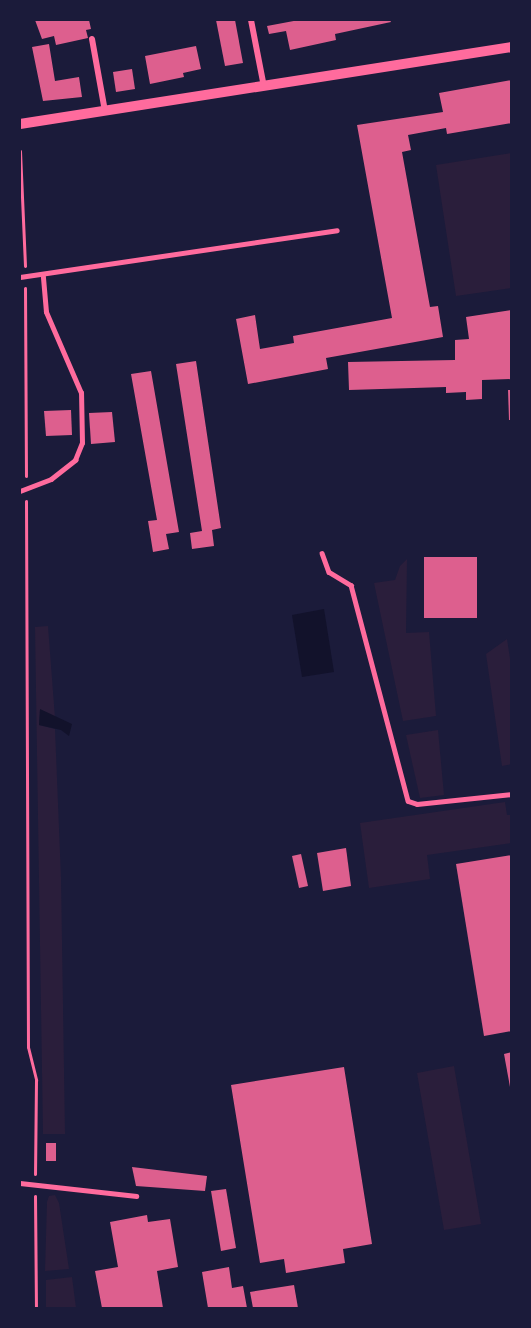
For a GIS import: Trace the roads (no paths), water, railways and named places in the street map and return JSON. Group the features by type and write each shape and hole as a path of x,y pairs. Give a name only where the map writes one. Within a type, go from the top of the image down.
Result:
{"street":[{"path":"251,20 264,88"},
{"path":"92,39 105,112"},
{"path":"20,124 264,88 512,46"}],"lane":[{"path":"22,277 44,276 338,230"},
{"path":"20,491 51,479 75,460 82,443 81,393 46,312 44,276"},
{"path":"322,553 329,572 351,585 408,801 417,804 512,794"},
{"path":"20,1183 136,1196"}]}
